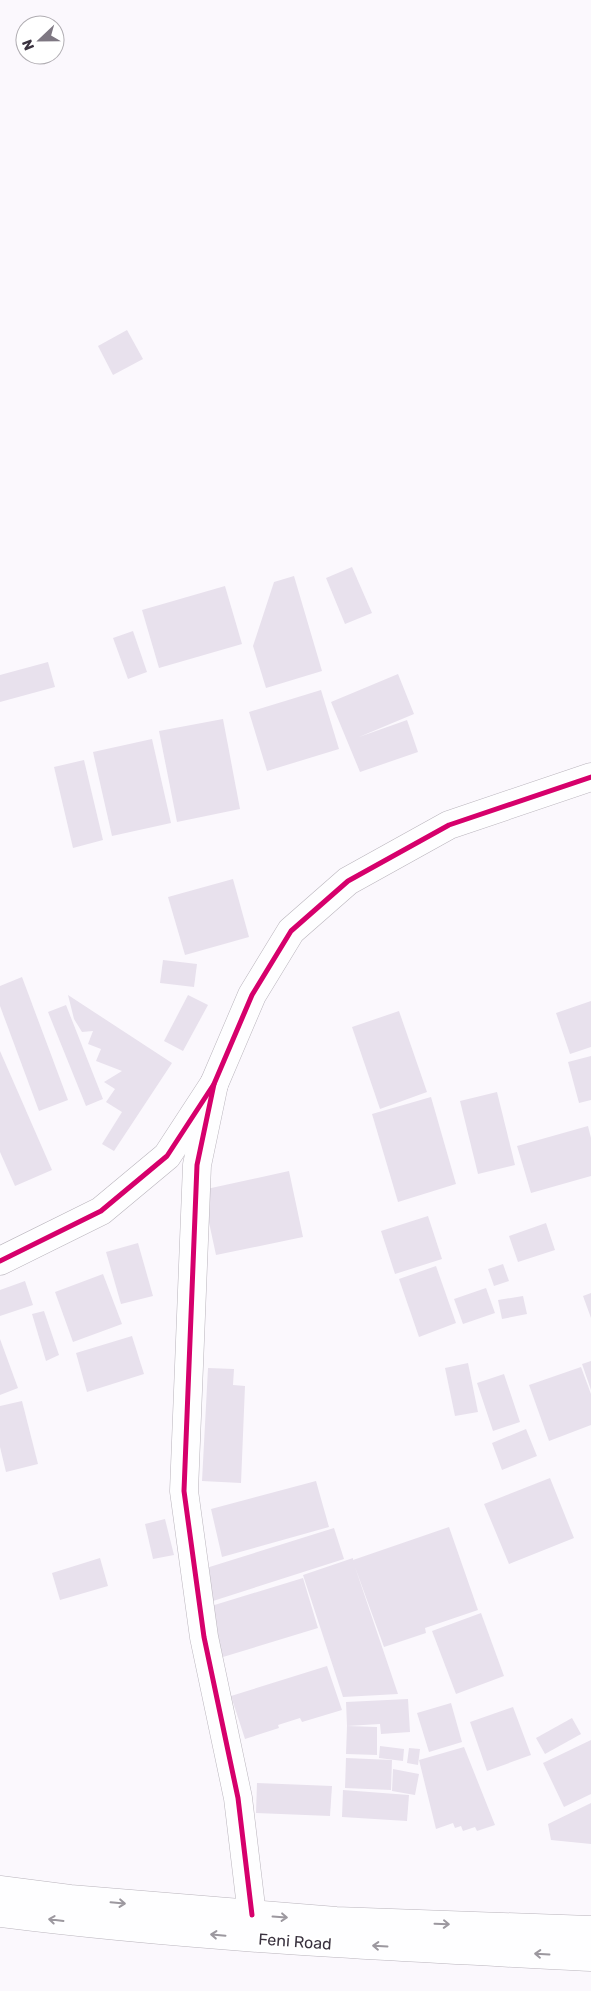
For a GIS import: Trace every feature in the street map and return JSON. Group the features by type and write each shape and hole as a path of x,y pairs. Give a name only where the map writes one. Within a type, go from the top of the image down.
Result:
{"street":[{"path":"0,1261 101,1211 167,1156 214,1084 252,995 291,931 348,881 449,825 591,776"},
{"path":"214,1084 197,1165 184,1491 204,1637 238,1798 252,1915"},
{"path":"0,1890 70,1900 252,1915 591,1930"},
{"name":"Feni Road","path":"0,1913 72,1922 305,1942 591,1957"}],"building":[{"path":"127,330 143,359 113,375 98,346"},
{"path":"352,567 372,613 345,624 326,578"},
{"path":"294,576 322,671 266,688 253,646 274,582"},
{"path":"225,586 242,644 159,668 142,610"},
{"path":"133,631 147,672 128,679 113,638"},
{"path":"48,662 55,687 0,702 0,675"},
{"path":"398,674 414,714 359,737 407,720 418,752 360,772 331,702"},
{"path":"321,690 339,749 267,771 249,712"},
{"path":"223,719 240,809 177,822 159,731"},
{"path":"152,739 171,823 112,836 93,752"},
{"path":"84,760 103,840 73,848 54,767"},
{"path":"233,879 249,937 185,955 168,897"},
{"path":"163,960 197,964 194,987 160,983"},
{"path":"22,977 68,1100 39,1111 0,1006 0,986"},
{"path":"68,995 172,1063 114,1151 102,1144 122,1112 106,1102 115,1089 104,1082 122,1071 96,1061 101,1049 88,1044 93,1031 82,1032 74,1019"},
{"path":"188,995 208,1005 183,1051 164,1041"},
{"path":"591,1001 591,1047 570,1054 556,1013"},
{"path":"66,1005 103,1099 86,1106 48,1012"},
{"path":"399,1011 427,1092 380,1109 352,1027"},
{"path":"0,1051 52,1170 15,1186 0,1152"},
{"path":"591,1056 591,1100 579,1103 568,1062"},
{"path":"497,1092 515,1165 478,1174 460,1101"},
{"path":"431,1097 456,1184 398,1202 372,1114"},
{"path":"588,1126 591,1138 591,1176 531,1193 517,1146"},
{"path":"289,1171 303,1237 216,1255 202,1190"},
{"path":"428,1216 442,1259 395,1274 381,1231"},
{"path":"546,1223 555,1250 518,1262 509,1236"},
{"path":"138,1243 153,1296 121,1304 106,1252"},
{"path":"503,1264 509,1281 494,1286 488,1269"},
{"path":"436,1266 456,1323 419,1337 399,1279"},
{"path":"103,1274 122,1324 73,1342 55,1292"},
{"path":"25,1281 33,1305 0,1316 0,1290"},
{"path":"486,1288 495,1313 463,1324 454,1299"},
{"path":"591,1293 591,1318 583,1296"},
{"path":"523,1296 527,1314 502,1319 498,1300"},
{"path":"44,1311 59,1355 46,1361 32,1314"},
{"path":"132,1336 144,1374 87,1392 76,1353"},
{"path":"0,1339 18,1388 0,1395"},
{"path":"591,1361 591,1390 582,1364"},
{"path":"468,1363 478,1412 455,1416 445,1368"},
{"path":"581,1367 591,1394 591,1425 549,1441 529,1385"},
{"path":"208,1368 234,1369 233,1385 245,1386 241,1483 202,1481"},
{"path":"504,1374 520,1422 493,1431 477,1383"},
{"path":"22,1401 38,1464 6,1472 0,1447 0,1406"},
{"path":"526,1429 537,1456 502,1470 492,1443"},
{"path":"550,1478 574,1538 509,1564 484,1504"},
{"path":"316,1481 329,1527 222,1557 211,1509"},
{"path":"165,1519 174,1555 153,1559 145,1524"},
{"path":"449,1527 478,1610 425,1628 426,1633 384,1647 355,1567 398,1694 343,1697 303,1575"},
{"path":"334,1528 344,1559 213,1601 203,1569"},
{"path":"100,1558 108,1586 60,1600 52,1573"},
{"path":"303,1578 318,1628 223,1657 208,1607"},
{"path":"481,1613 504,1676 456,1694 432,1631"},
{"path":"327,1666 342,1710 302,1722 300,1718 278,1725 279,1728 245,1739 231,1696"},
{"path":"408,1699 410,1732 381,1734 380,1724 347,1726 346,1702"},
{"path":"451,1703 462,1742 429,1752 417,1713"},
{"path":"513,1707 531,1755 487,1771 470,1722"},
{"path":"572,1718 581,1734 545,1754 536,1738"},
{"path":"347,1726 377,1727 377,1755 346,1754"},
{"path":"591,1740 591,1794 564,1807 543,1763"},
{"path":"380,1746 404,1749 403,1761 379,1758"},
{"path":"464,1747 495,1825 477,1831 475,1827 463,1831 461,1826 455,1828 453,1823 436,1829 419,1760"},
{"path":"409,1748 420,1749 418,1765 407,1763"},
{"path":"346,1758 392,1760 391,1790 345,1788"},
{"path":"393,1769 419,1774 415,1795 392,1791"},
{"path":"257,1783 332,1786 330,1816 256,1813"},
{"path":"343,1790 409,1795 407,1821 342,1817"},
{"path":"591,1803 591,1844 551,1840 548,1824"}],"cycle path":[{"path":"0,1261 101,1211 167,1156 214,1084 252,995 291,931 348,881 449,825 591,777"},
{"path":"214,1084 197,1165 184,1491 204,1637 238,1798 252,1915"}]}
